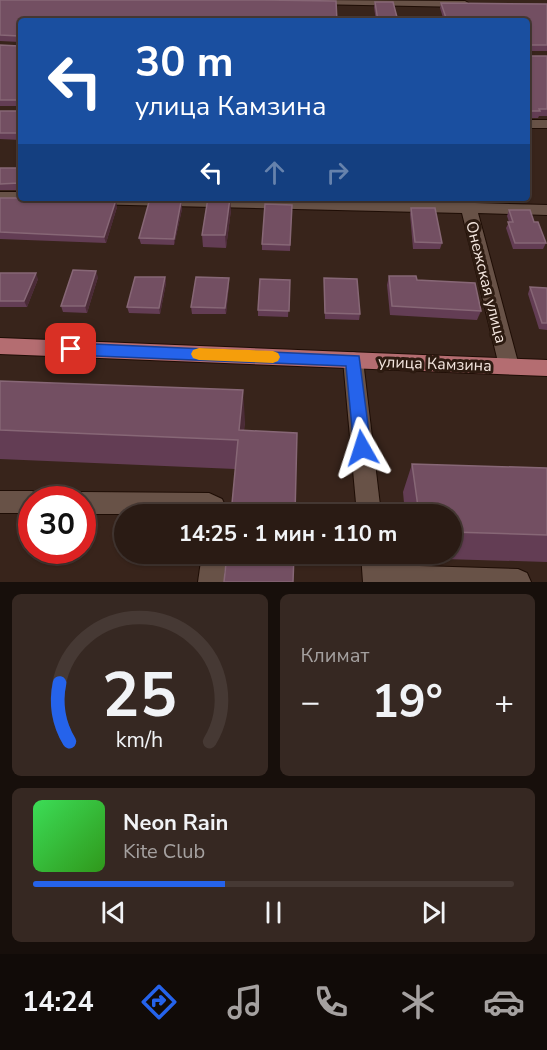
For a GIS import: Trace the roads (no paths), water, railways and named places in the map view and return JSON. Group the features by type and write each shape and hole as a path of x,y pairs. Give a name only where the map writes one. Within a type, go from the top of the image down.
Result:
{"main road":[{"name":"улица Камзина","path":"0,346 547,368"}],"street":[{"path":"302,1 416,5 475,4"},
{"path":"530,124 547,124"},
{"path":"0,197 18,197"},
{"path":"298,201 467,203 547,210"},
{"name":"Онежская улица","path":"467,203 509,366"},
{"path":"353,360 368,504"},
{"path":"0,502 18,502"},
{"path":"96,502 209,504"},
{"path":"211,582 213,564"},
{"path":"375,571 518,582"}]}
